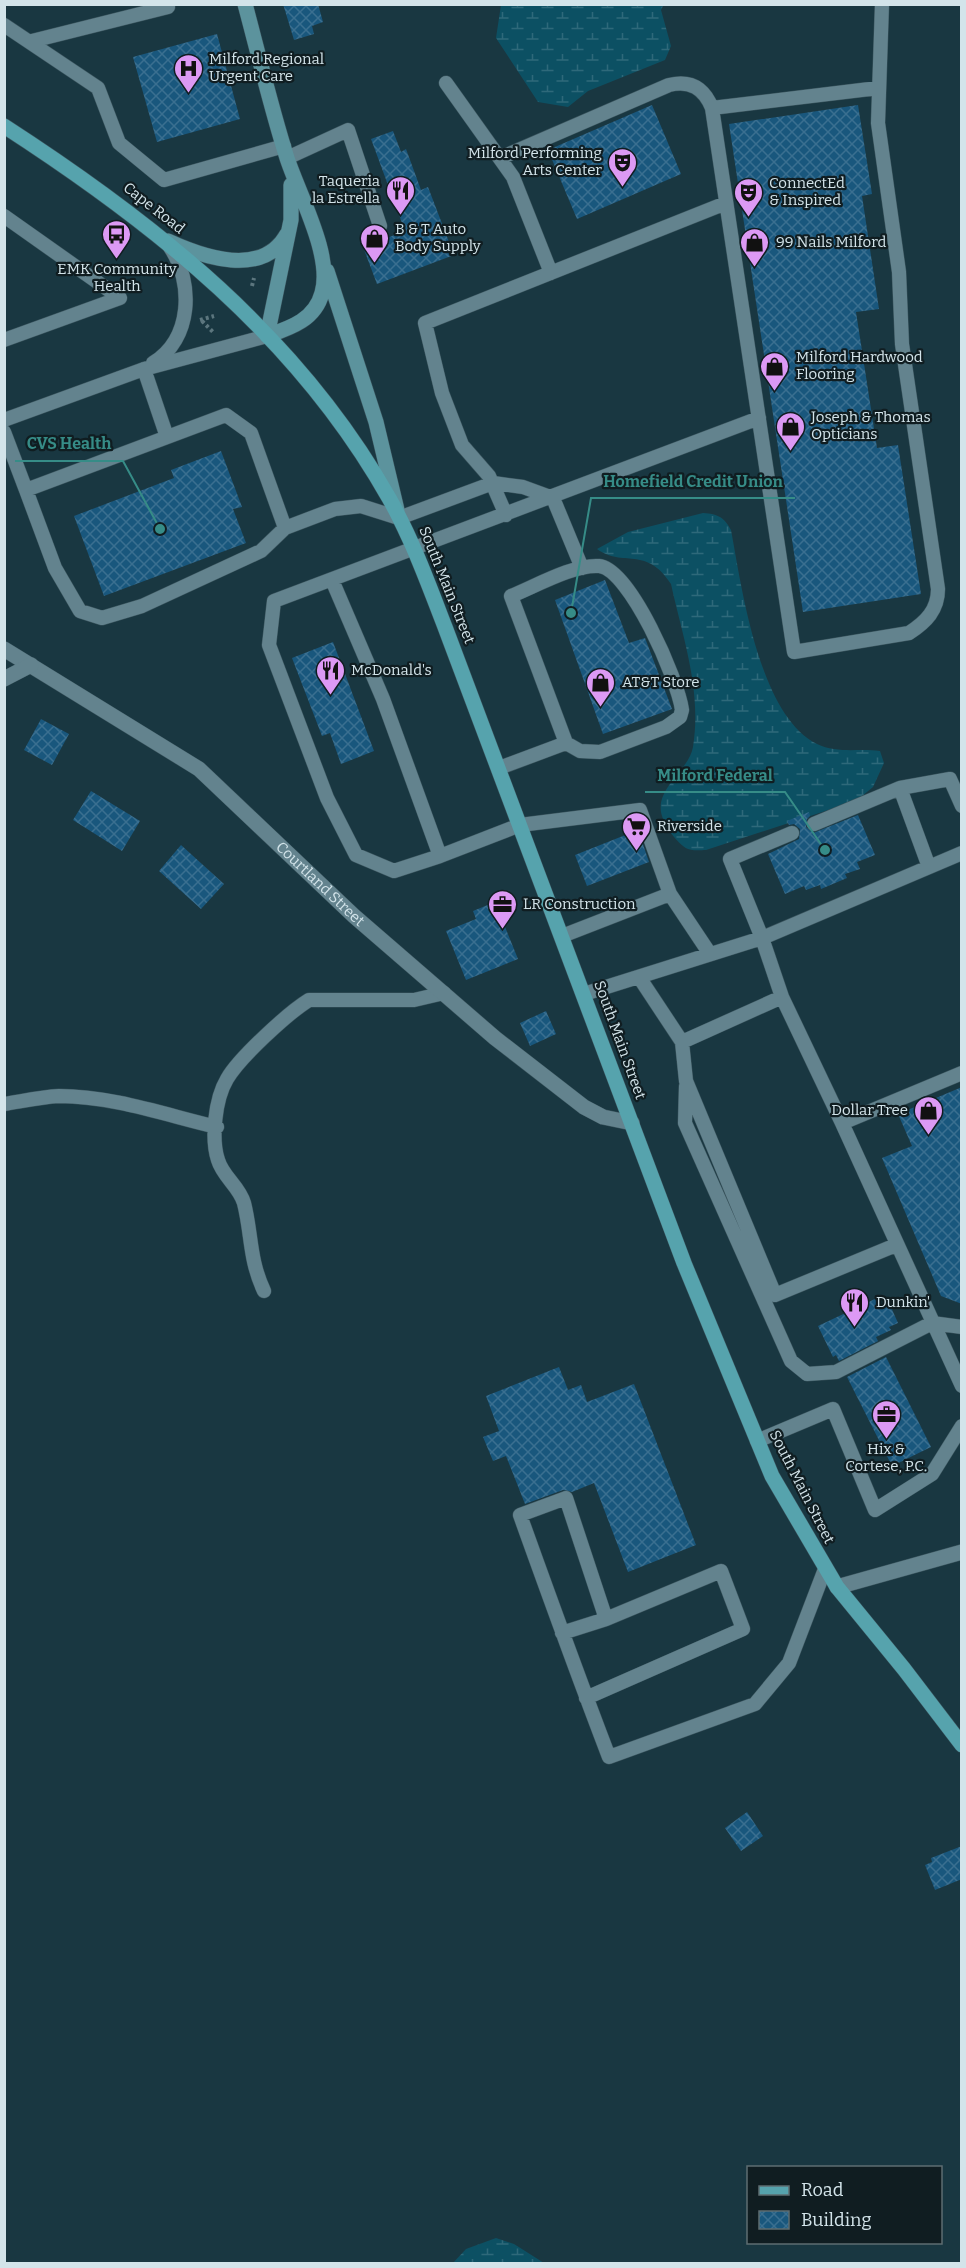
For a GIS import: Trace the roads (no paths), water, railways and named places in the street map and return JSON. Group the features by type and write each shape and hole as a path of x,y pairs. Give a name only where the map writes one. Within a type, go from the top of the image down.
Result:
{"main road":[{"path":"245,4 286,152 376,422 399,518"},
{"name":"Cape Road","path":"4,126 117,201 166,240 209,278 267,336"},
{"path":"267,336 289,229 292,201 286,152"},
{"path":"166,240 203,255 245,260 270,254 282,243 289,229"},
{"path":"267,336 300,322 314,309 324,286 321,254"},
{"name":"South Main Street","path":"267,336 343,430 379,481 414,549 499,768 709,1328 778,1486 837,1587 962,1745"}],"street":[{"name":"Courtland Street","path":"4,649 199,769 354,916 495,1038 584,1107 603,1117 632,1123"},
{"path":"4,679 31,664"},
{"path":"837,1587 962,1552"}],"lane":[{"path":"32,41 168,7 167,4"},
{"path":"500,158 677,83 701,89 712,108 794,652 903,634 922,624 937,604 938,589 902,344 899,272 878,123 882,4"},
{"path":"4,25 32,41 98,88 119,143 164,180 286,152 348,130 380,226"},
{"path":"446,83 513,177 551,273"},
{"path":"712,108 878,88"},
{"path":"506,515 493,483 462,445 442,393 425,323 726,203"},
{"path":"4,216 120,298 4,340"},
{"path":"144,369 172,347 184,320 184,283 174,252 166,240"},
{"path":"4,420 144,369 267,336"},
{"path":"144,369 167,437"},
{"path":"26,490 226,415 251,433 285,528"},
{"path":"710,954 670,894 640,810 520,825 394,871 356,855 327,798 269,645 274,601 553,498 759,418"},
{"path":"4,432 55,568 80,611 102,618 142,606 261,551 285,528 348,506 375,508 399,518 493,483 513,484 553,498 582,568"},
{"path":"600,566 609,569 621,581 656,635 682,710 680,717 666,727 600,752 580,752 566,743 511,596 582,568 600,566"},
{"path":"332,580 383,699 440,856"},
{"path":"499,768 566,743"},
{"path":"814,824 900,788 950,779 962,806"},
{"path":"900,788 929,867"},
{"path":"792,833 730,859 783,997 962,1386"},
{"path":"584,994 762,938 962,853"},
{"path":"562,936 670,894"},
{"path":"639,977 682,1042 686,1081 685,1123 791,1361 807,1374 836,1372 932,1323 962,1327"},
{"path":"264,1292 251,1257 244,1203 239,1191 223,1173 216,1151 221,1093 233,1070 309,1000 414,1000 444,993"},
{"path":"682,1042 783,997"},
{"path":"842,1122 962,1073"},
{"path":"686,1081 775,1295 896,1245"},
{"path":"4,1104 58,1096 82,1097 107,1100 217,1127"},
{"path":"757,1441 833,1409 874,1510 932,1474 962,1426"},
{"path":"606,1619 566,1498 520,1515 609,1757 755,1704 789,1663 825,1569"},
{"path":"562,1633 606,1619 721,1571 743,1629 586,1698"}],"place":[{"name":"Milford Regional Urgent Care","path":"188,94"},
{"name":"Milford Performing Arts Center","path":"623,188"},
{"name":"Taqueria la Estrella","path":"401,216"},
{"name":"ConnectEd & Inspired","path":"748,218"},
{"name":"EMK Community Health","path":"117,260"},
{"name":"B & T Auto Body Supply","path":"374,264"},
{"name":"99 Nails Milford","path":"755,268"},
{"name":"Milford Hardwood Flooring","path":"775,392"},
{"name":"Joseph & Thomas Opticians","path":"790,452"},
{"name":"CVS Health","path":"160,529"},
{"name":"Homefield Credit Union","path":"571,613"},
{"name":"McDonald's","path":"330,696"},
{"name":"AT&T Store","path":"601,708"},
{"name":"Milford Federal","path":"825,850"},
{"name":"Riverside","path":"636,852"},
{"name":"LR Construction","path":"502,930"},
{"name":"Dollar Tree","path":"929,1136"},
{"name":"Dunkin'","path":"855,1328"},
{"name":"Hix & Cortese, P.C.","path":"886,1440"}]}
